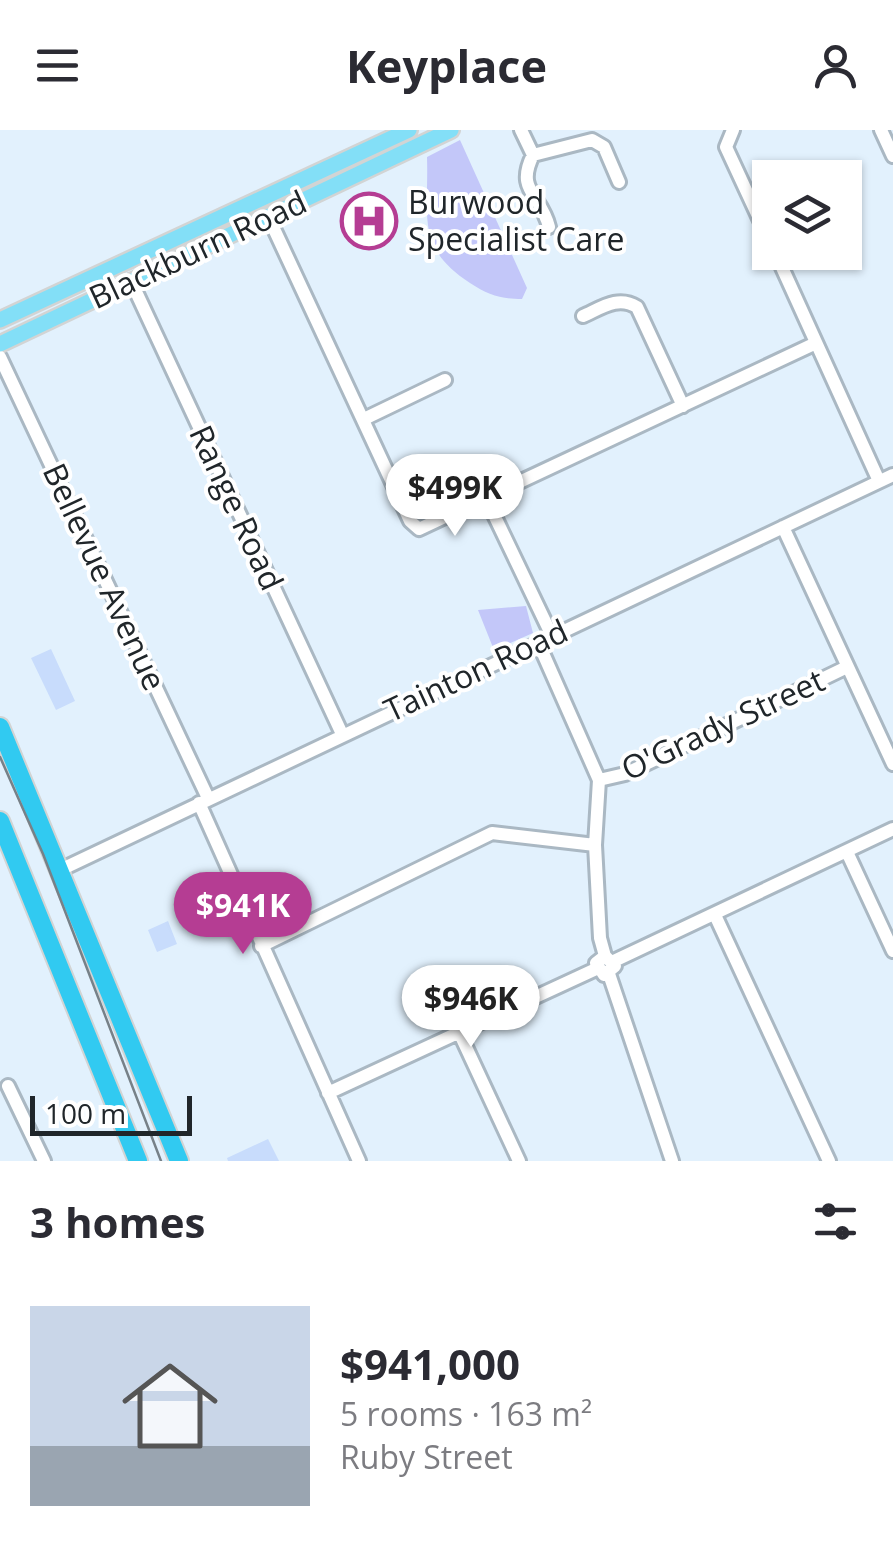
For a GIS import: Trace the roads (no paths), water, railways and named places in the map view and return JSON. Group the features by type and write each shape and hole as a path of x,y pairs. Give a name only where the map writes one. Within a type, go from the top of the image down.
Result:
{"highway":[{"path":"0,727 179,1161"},
{"path":"0,821 138,1161"}],"main road":[{"name":"Blackburn Road","path":"0,320 409,130"},
{"name":"Blackburn Road","path":"0,344 451,130"},
{"path":"260,200 268,216"}],"street":[{"path":"521,130 533,155"},
{"path":"733,130 726,147 752,203"},
{"path":"881,130 893,156"},
{"path":"549,227 538,201 527,188 524,173 533,155 592,140 604,147 620,182"},
{"path":"268,216 410,521 419,530 816,343"},
{"path":"783,270 879,481"},
{"name":"Range Road","path":"131,281 342,734"},
{"path":"584,316 613,302 629,302 637,307 683,406"},
{"name":"Bellevue Avenue","path":"0,357 203,801 261,946 359,1161"},
{"path":"364,419 444,380"},
{"name":"Tainton Road","path":"60,870 893,474"},
{"path":"486,498 552,636"},
{"path":"783,528 893,764"},
{"path":"538,642 600,780 595,846 600,938 672,1161"},
{"name":"O'Grady Street","path":"600,780 624,774 846,667"},
{"path":"328,1093 893,829"},
{"path":"261,946 492,833 595,846"},
{"path":"847,852 893,951"},
{"path":"715,914 829,1161"},
{"path":"459,1032 519,1161"},
{"path":"8,1086 44,1161"}],"tram line":[{"path":"0,757 43,854 161,1161"}],"place":[{"name":"Burwood Specialist Care","path":"369,221"}]}
